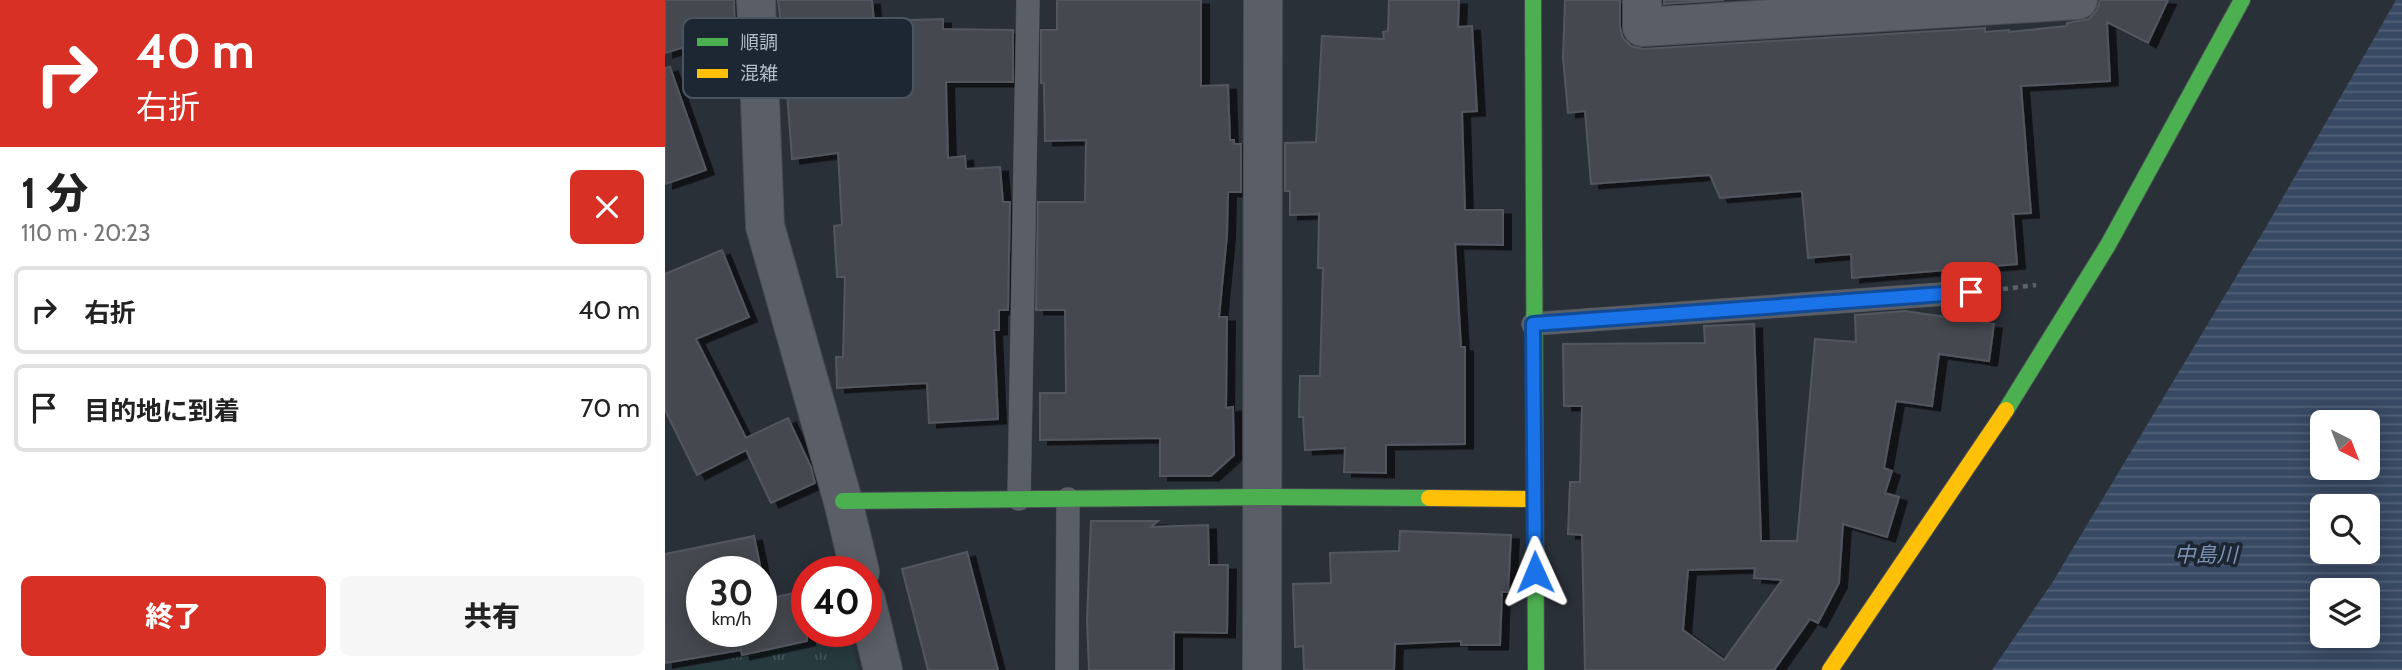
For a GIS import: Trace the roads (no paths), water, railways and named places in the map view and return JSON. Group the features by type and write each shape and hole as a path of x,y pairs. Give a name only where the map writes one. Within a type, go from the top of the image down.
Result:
{"street":[{"path":"755,0 756,18"},
{"path":"1262,670 1263,0"},
{"path":"1533,0 1536,670"},
{"path":"1642,0 1642,27 1929,4 2078,0"},
{"path":"1831,670 1931,526 2061,324 2155,161 2242,0"},
{"path":"759,98 765,226 856,556"},
{"path":"843,501 1262,497 1534,499"},
{"path":"877,647 883,670"}],"lane":[{"path":"1019,499 1028,0"},
{"path":"1533,324 1971,292"},
{"path":"1067,670 1068,499"}],"water":[{"name":"中島川","path":"2396,0 2402,0 2402,670 1992,670 2052,583 2266,227"}]}
